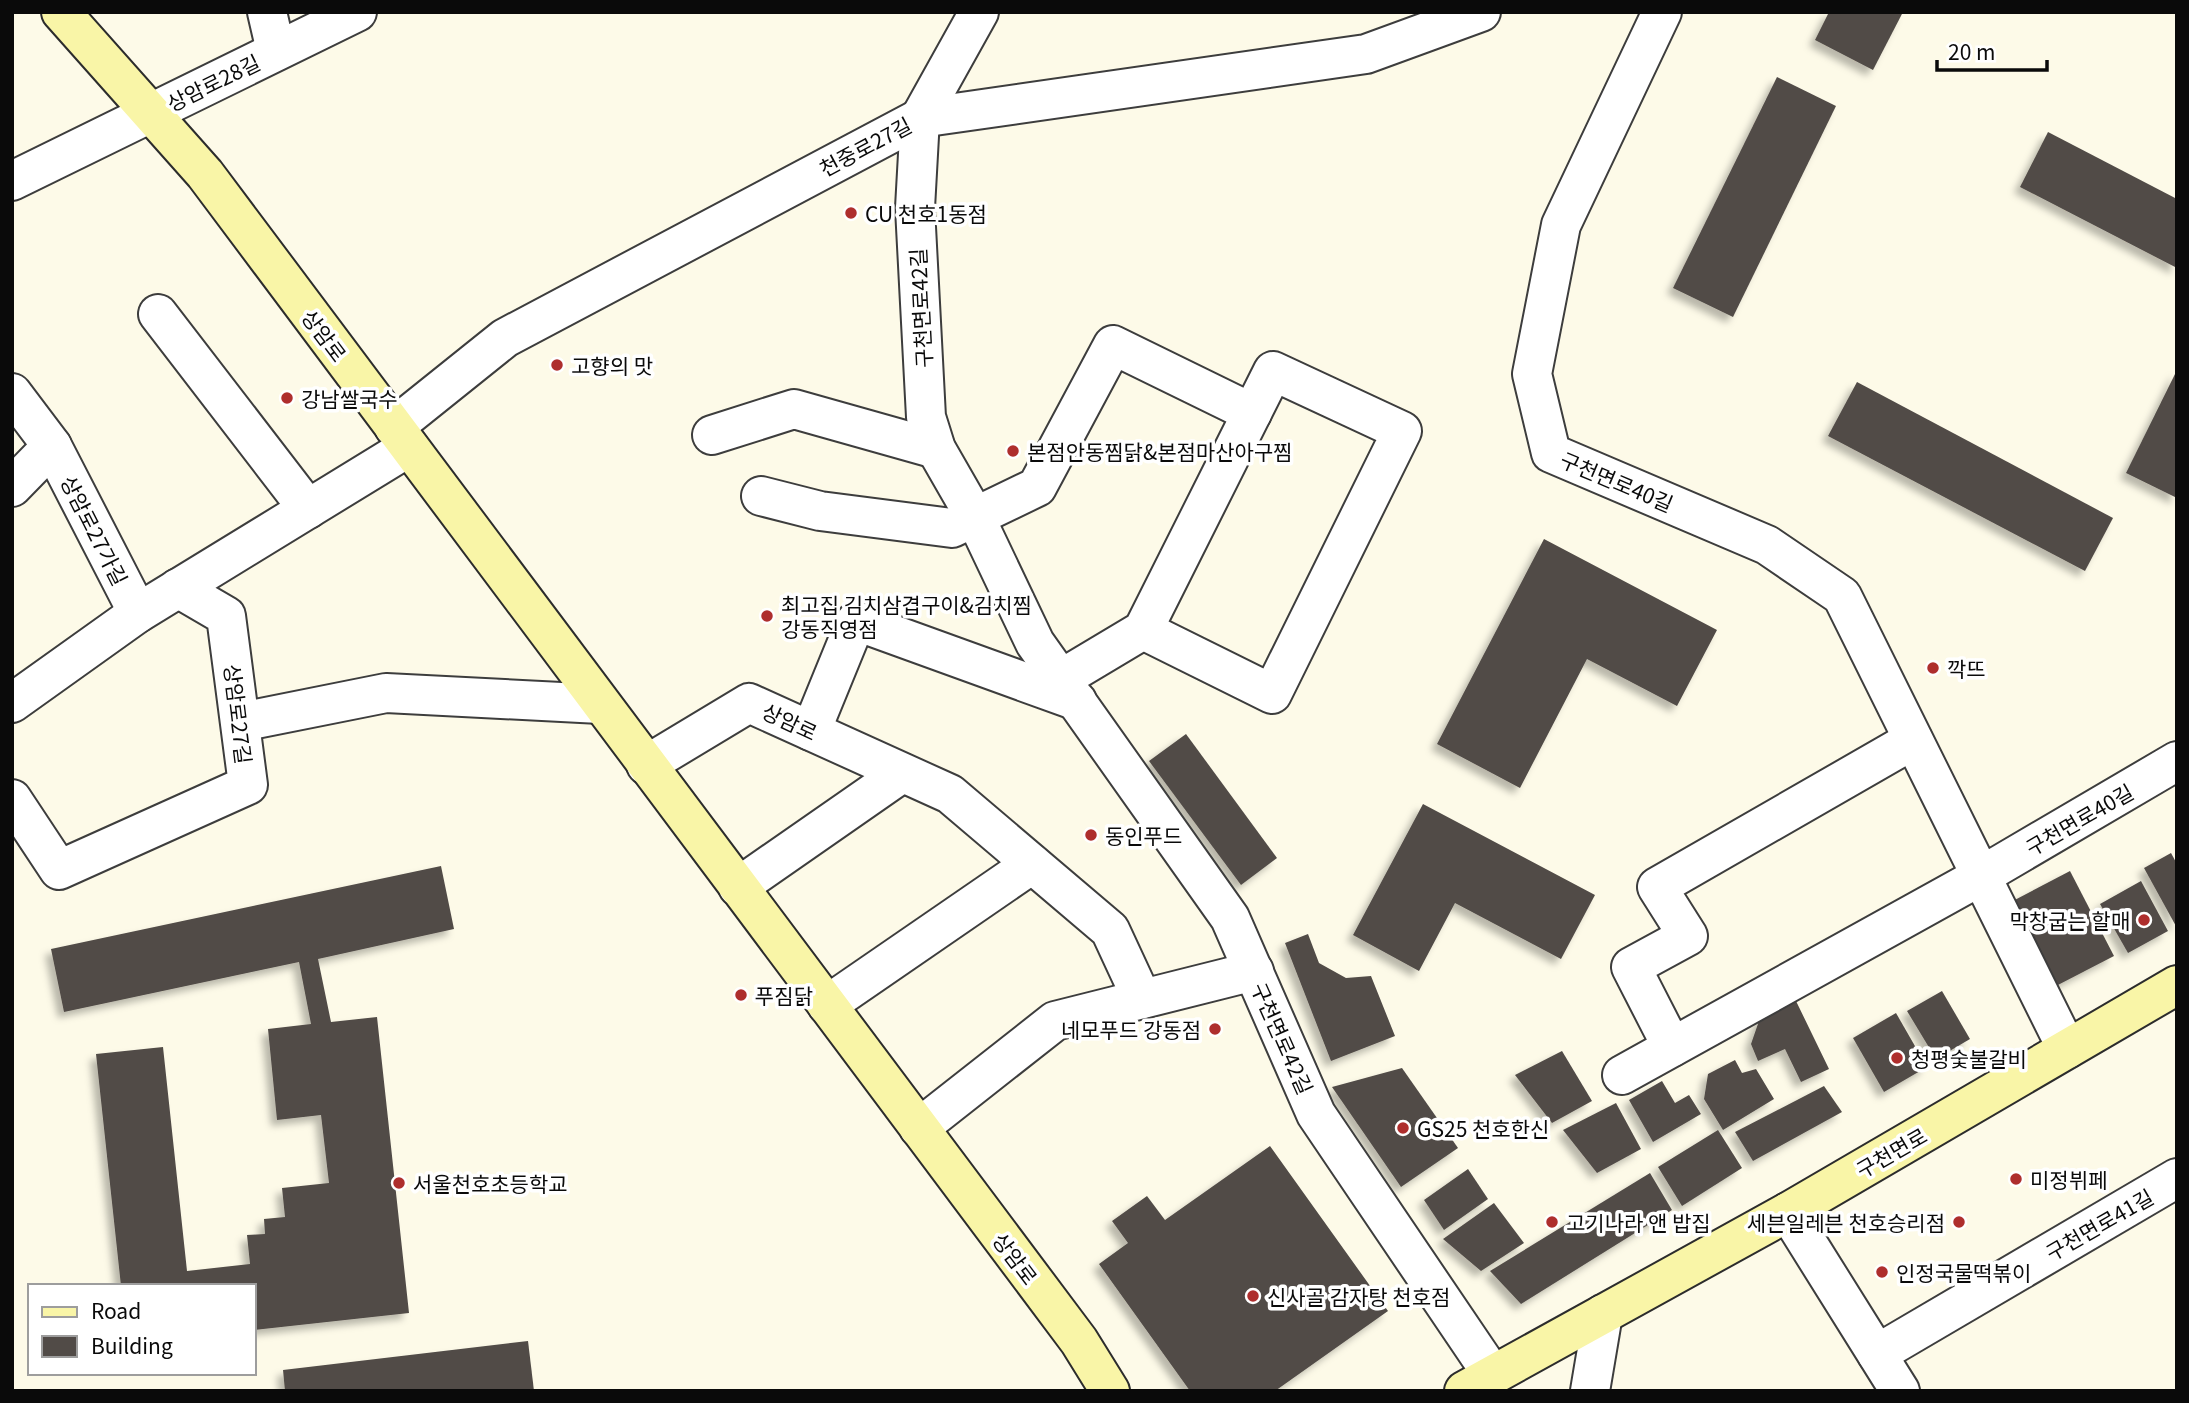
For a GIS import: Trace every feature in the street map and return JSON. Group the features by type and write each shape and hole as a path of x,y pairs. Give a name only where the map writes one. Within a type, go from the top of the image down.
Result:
{"street":[{"name":"상암로","path":"61,12 205,174 1079,1341 1110,1391"},
{"name":"상암로28길","path":"267,12 276,51"},
{"name":"상암로28길","path":"150,113 357,12"},
{"name":"구천면로42길","path":"979,12 920,118 915,208 926,417 936,449 975,517 1035,643 1230,918 1316,1114 1478,1383"},
{"name":"천중로27길","path":"401,437 505,338 920,118 1366,54 1481,12"},
{"name":"구천면로40길","path":"1662,12 1561,225 1532,374 1551,453 1766,545 1842,596 2067,1049"},
{"path":"12,181 150,113"},
{"path":"158,314 308,509"},
{"path":"761,496 820,511 952,528 1037,487 1113,345 1252,413"},
{"path":"811,731 856,621 1069,690 1143,630 1273,371 1402,431 1272,694 1143,630"},
{"name":"상암로27가길","path":"12,393 52,446 138,613"},
{"path":"712,435 794,409 936,449"},
{"path":"12,703 138,613 308,509 401,437"},
{"name":"상암로27가길","path":"12,487 52,446"},
{"name":"상암로27길","path":"12,799 59,870 248,785 226,616 178,588"},
{"path":"241,722 386,693 600,704"},
{"name":"상암로","path":"646,765 749,703 950,794 1110,930 1142,999"},
{"path":"1672,1047 1631,967 1688,936 1657,887 1913,740"},
{"name":"구천면로40길","path":"1622,1075 1981,876 2177,761"},
{"path":"738,887 902,773"},
{"path":"827,1005 1032,864"},
{"path":"919,1128 1055,1021 1254,971"},
{"name":"구천면로","path":"1478,1383 1788,1212 2177,985"},
{"name":"구천면로41길","path":"1877,1354 2177,1178"},
{"path":"1788,1212 1900,1391"},
{"path":"1590,1391 1603,1314"}],"building":[{"path":"1829,12 1903,12 1873,70 1815,40"},
{"path":"1777,77 1836,106 1733,317 1673,288"},
{"path":"2048,132 2177,199 2177,268 2020,187"},
{"path":"2177,370 2177,498 2126,473"},
{"path":"1857,382 2113,518 2085,571 1828,436"},
{"path":"1544,539 1717,630 1677,706 1587,659 1520,788 1437,744"},
{"path":"1186,734 1277,858 1241,885 1149,761"},
{"path":"1423,804 1595,895 1561,959 1455,903 1419,971 1353,935"},
{"path":"2171,853 2177,864 2177,928 2144,868"},
{"path":"441,866 454,929 318,959 331,1022 377,1017 409,1313 256,1330 256,1284 121,1284 96,1054 163,1047 187,1271 250,1264 247,1235 265,1234 264,1219 285,1217 282,1188 329,1183 321,1115 277,1120 268,1029 311,1024 299,962 64,1012 51,949"},
{"path":"2070,871 2114,956 2054,987 2009,903"},
{"path":"2141,881 2168,931 2128,953 2100,904"},
{"path":"1308,934 1319,963 1346,978 1371,976 1395,1036 1331,1061 1285,943"},
{"path":"1942,991 1970,1039 1936,1059 1907,1011"},
{"path":"1796,1001 1829,1069 1801,1082 1785,1049 1758,1061 1751,1044 1760,1018"},
{"path":"1896,1013 1927,1067 1884,1092 1853,1038"},
{"path":"1562,1051 1592,1101 1552,1123 1515,1075"},
{"path":"1735,1060 1742,1073 1756,1069 1774,1099 1723,1130 1704,1099 1708,1074"},
{"path":"1402,1068 1458,1148 1401,1187 1332,1087"},
{"path":"1662,1081 1675,1103 1689,1095 1701,1114 1653,1142 1629,1100"},
{"path":"1824,1086 1842,1112 1753,1161 1735,1132"},
{"path":"1616,1103 1641,1149 1597,1173 1563,1130"},
{"path":"1718,1130 1742,1168 1682,1206 1658,1167"},
{"path":"1270,1146 1388,1311 1275,1391 1190,1391 1099,1264 1128,1243 1112,1221 1147,1196 1165,1220"},
{"path":"1468,1169 1488,1199 1444,1230 1424,1200"},
{"path":"1650,1173 1672,1210 1521,1304 1490,1271"},
{"path":"1494,1203 1524,1243 1481,1271 1443,1239"},
{"path":"528,1341 534,1391 285,1391 283,1370"}],"place":[{"name":"CU 천호1동점","path":"851,213"},
{"name":"고향의 맛","path":"557,365"},
{"name":"강남쌀국수","path":"287,398"},
{"name":"본점안동찜닭&본점마산아구찜","path":"1013,451"},
{"name":"최고집 김치삼겹구이&김치찜 강동직영점","path":"767,616"},
{"name":"깍뜨","path":"1933,668"},
{"name":"동인푸드","path":"1091,835"},
{"name":"막창굽는 할매","path":"2144,920"},
{"name":"푸짐닭","path":"741,995"},
{"name":"네모푸드 강동점","path":"1215,1029"},
{"name":"청평숯불갈비","path":"1897,1058"},
{"name":"GS25 천호한신","path":"1403,1128"},
{"name":"미정뷔페","path":"2016,1179"},
{"name":"서울천호초등학교","path":"399,1183"},
{"name":"고기나라 앤 밥집","path":"1552,1222"},
{"name":"세븐일레븐 천호승리점","path":"1959,1222"},
{"name":"인정국물떡볶이","path":"1882,1272"},
{"name":"신사골 감자탕 천호점","path":"1253,1296"}]}
